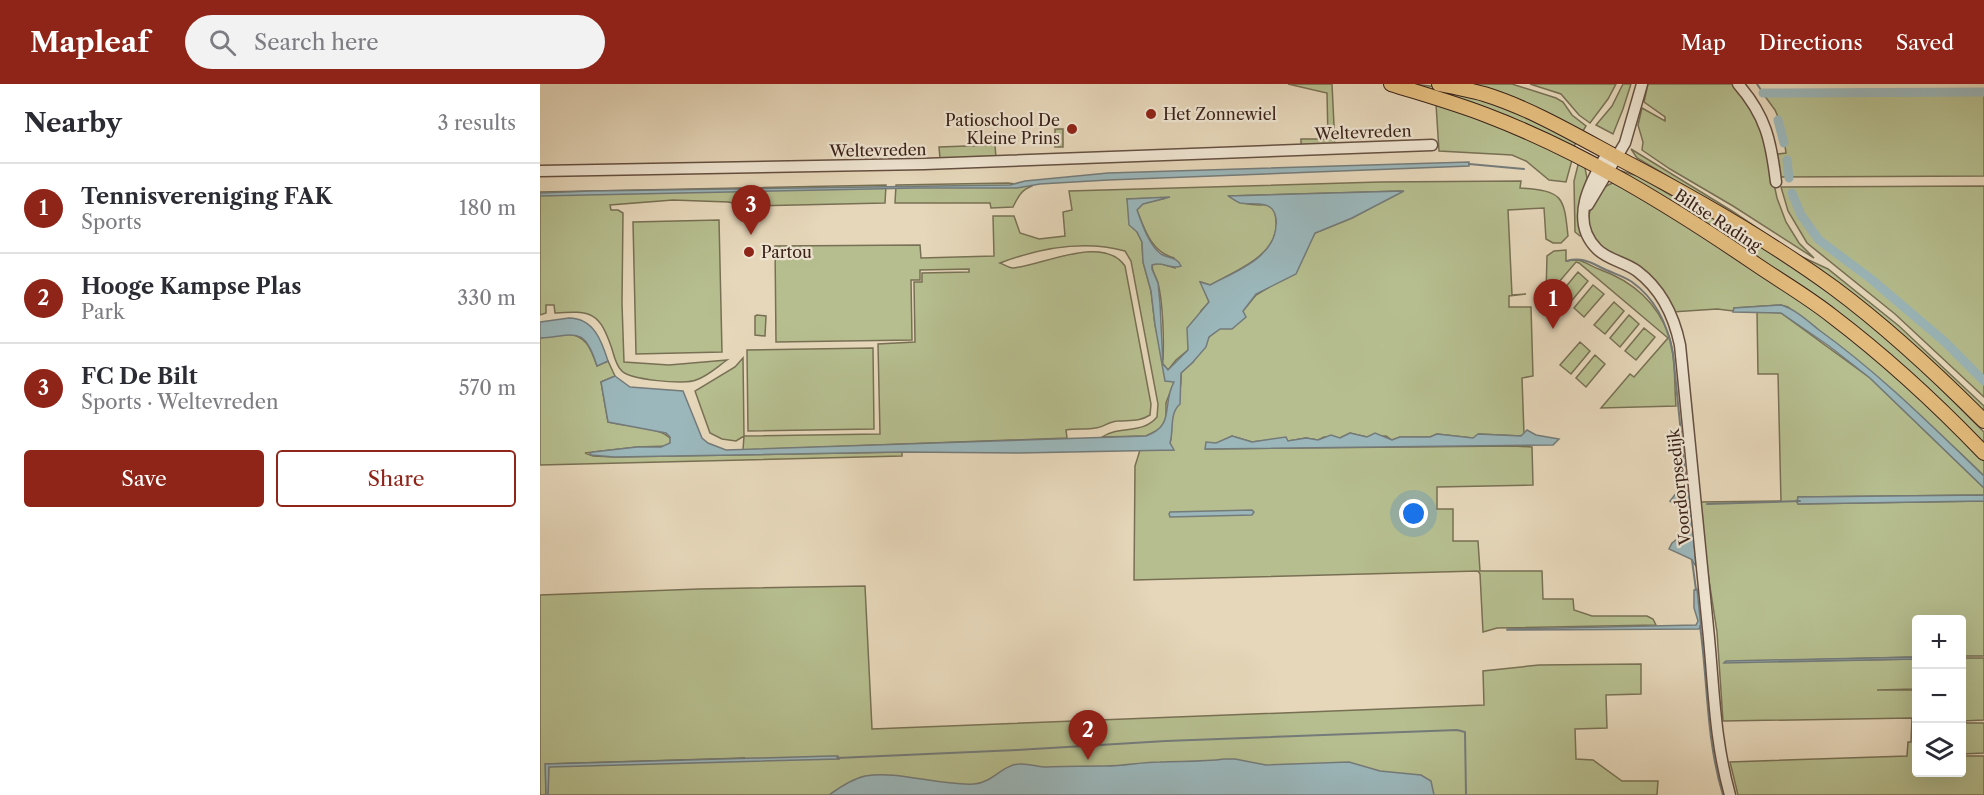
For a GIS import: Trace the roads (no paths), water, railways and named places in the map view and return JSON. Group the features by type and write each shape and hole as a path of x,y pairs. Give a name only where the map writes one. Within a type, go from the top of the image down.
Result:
{"main road":[{"name":"Biltse Rading","path":"1391,84 1488,116 1552,144 1690,219 1833,316 1922,392 1984,453"},
{"name":"Biltse Rading","path":"1439,84 1484,94 1501,101 1585,139 1690,197 1834,288 1913,353 1984,422"}],"street":[{"name":"Voordorpsedijk","path":"1642,84 1625,143 1612,155 1585,198 1585,229 1593,243 1606,255 1636,271 1655,289 1677,330 1709,636 1715,724 1720,760 1730,795"},
{"path":"1738,84 1756,106 1765,125 1776,182"},
{"name":"Weltevreden","path":"540,171 936,164 1432,145"}],"water":[{"path":"1469,162 1469,166 1108,180 1040,184 1017,188 540,196 540,193 591,191 1010,185 1025,181 1108,173"},
{"path":"1404,191 1352,218 1315,233 1296,274 1256,294 1243,311 1246,317 1232,329 1220,329 1209,337 1206,347 1181,373 1180,404 1174,412 1170,443 1174,450 614,457 591,455 590,453 637,447 661,447 670,443 670,437 666,433 608,422 601,382 615,376 630,387 683,391 702,438 726,450 1146,436 1155,432 1165,420 1168,399 1174,382 1165,381 1151,291 1143,262 1142,242 1137,232 1129,225 1127,199 1170,197 1143,204 1137,210 1153,245 1161,254 1175,259 1181,266 1152,265 1158,283 1163,364 1168,370 1188,350 1187,328 1209,302 1200,282 1210,285 1241,269 1261,255 1274,237 1276,221 1275,213 1271,208 1261,204 1240,203 1228,196"},
{"path":"1781,305 1806,319 1904,400 1984,476 1984,488 1870,378 1829,346 1781,313 1733,312 1734,308"},
{"path":"569,318 585,322 596,332 608,361 597,366 582,338 570,335 540,338 540,322"},
{"path":"1527,430 1536,435 1559,439 1553,445 1205,449 1206,442 1216,443 1232,436 1252,442 1286,437 1288,441 1306,438 1318,440 1331,435 1340,438 1350,433 1367,437 1375,433 1392,440 1400,437 1430,437 1437,434 1473,438 1478,434 1521,436"},
{"path":"1688,478 1696,566 1691,559 1669,549 1672,543 1680,537 1682,526 1681,509 1670,501"},
{"path":"1984,495 1984,501 1798,504 1797,502 1798,497"},
{"path":"1252,510 1254,512 1252,515 1170,517 1169,514 1170,512"},
{"path":"1697,589 1701,628 1698,629 1507,630 1696,625 1698,621 1694,608 1694,590"},
{"path":"1912,657 1912,659 1724,663 1726,661"},
{"path":"838,756 839,759 549,767 548,795 546,795 545,764"},
{"path":"1224,759 1266,765 1349,762 1380,771 1421,775 1431,781 1434,795 829,795 855,779 865,776 891,775 946,783 974,784 986,781 1007,767 1019,764 1047,767 1106,766"}],"waterway":[{"path":"1757,84 1763,93"},
{"path":"1763,93 1984,92"},
{"path":"1778,120 1784,143"},
{"path":"1787,160 1789,178"},
{"path":"1469,164 1524,169"},
{"path":"1792,193 1801,215 1819,240 1871,279 1945,342 1984,381"},
{"path":"1567,261 1585,261 1629,280 1648,296 1660,314 1673,354 1686,483"},
{"path":"1707,504 1800,501"},
{"path":"1692,560 1696,590"},
{"path":"1700,626 1710,732 1723,795"},
{"path":"837,758 1166,741 1457,730 1465,732 1466,795"}],"place":[{"name":"Het Zonnewiel","path":"1151,114"},
{"name":"Patioschool De Kleine Prins","path":"1072,129"},
{"name":"FC De Bilt","path":"751,235"},
{"name":"Partou","path":"749,252"},
{"name":"Tennisvereniging FAK","path":"1553,329"},
{"name":"Hooge Kampse Plas","path":"1088,760"}]}
